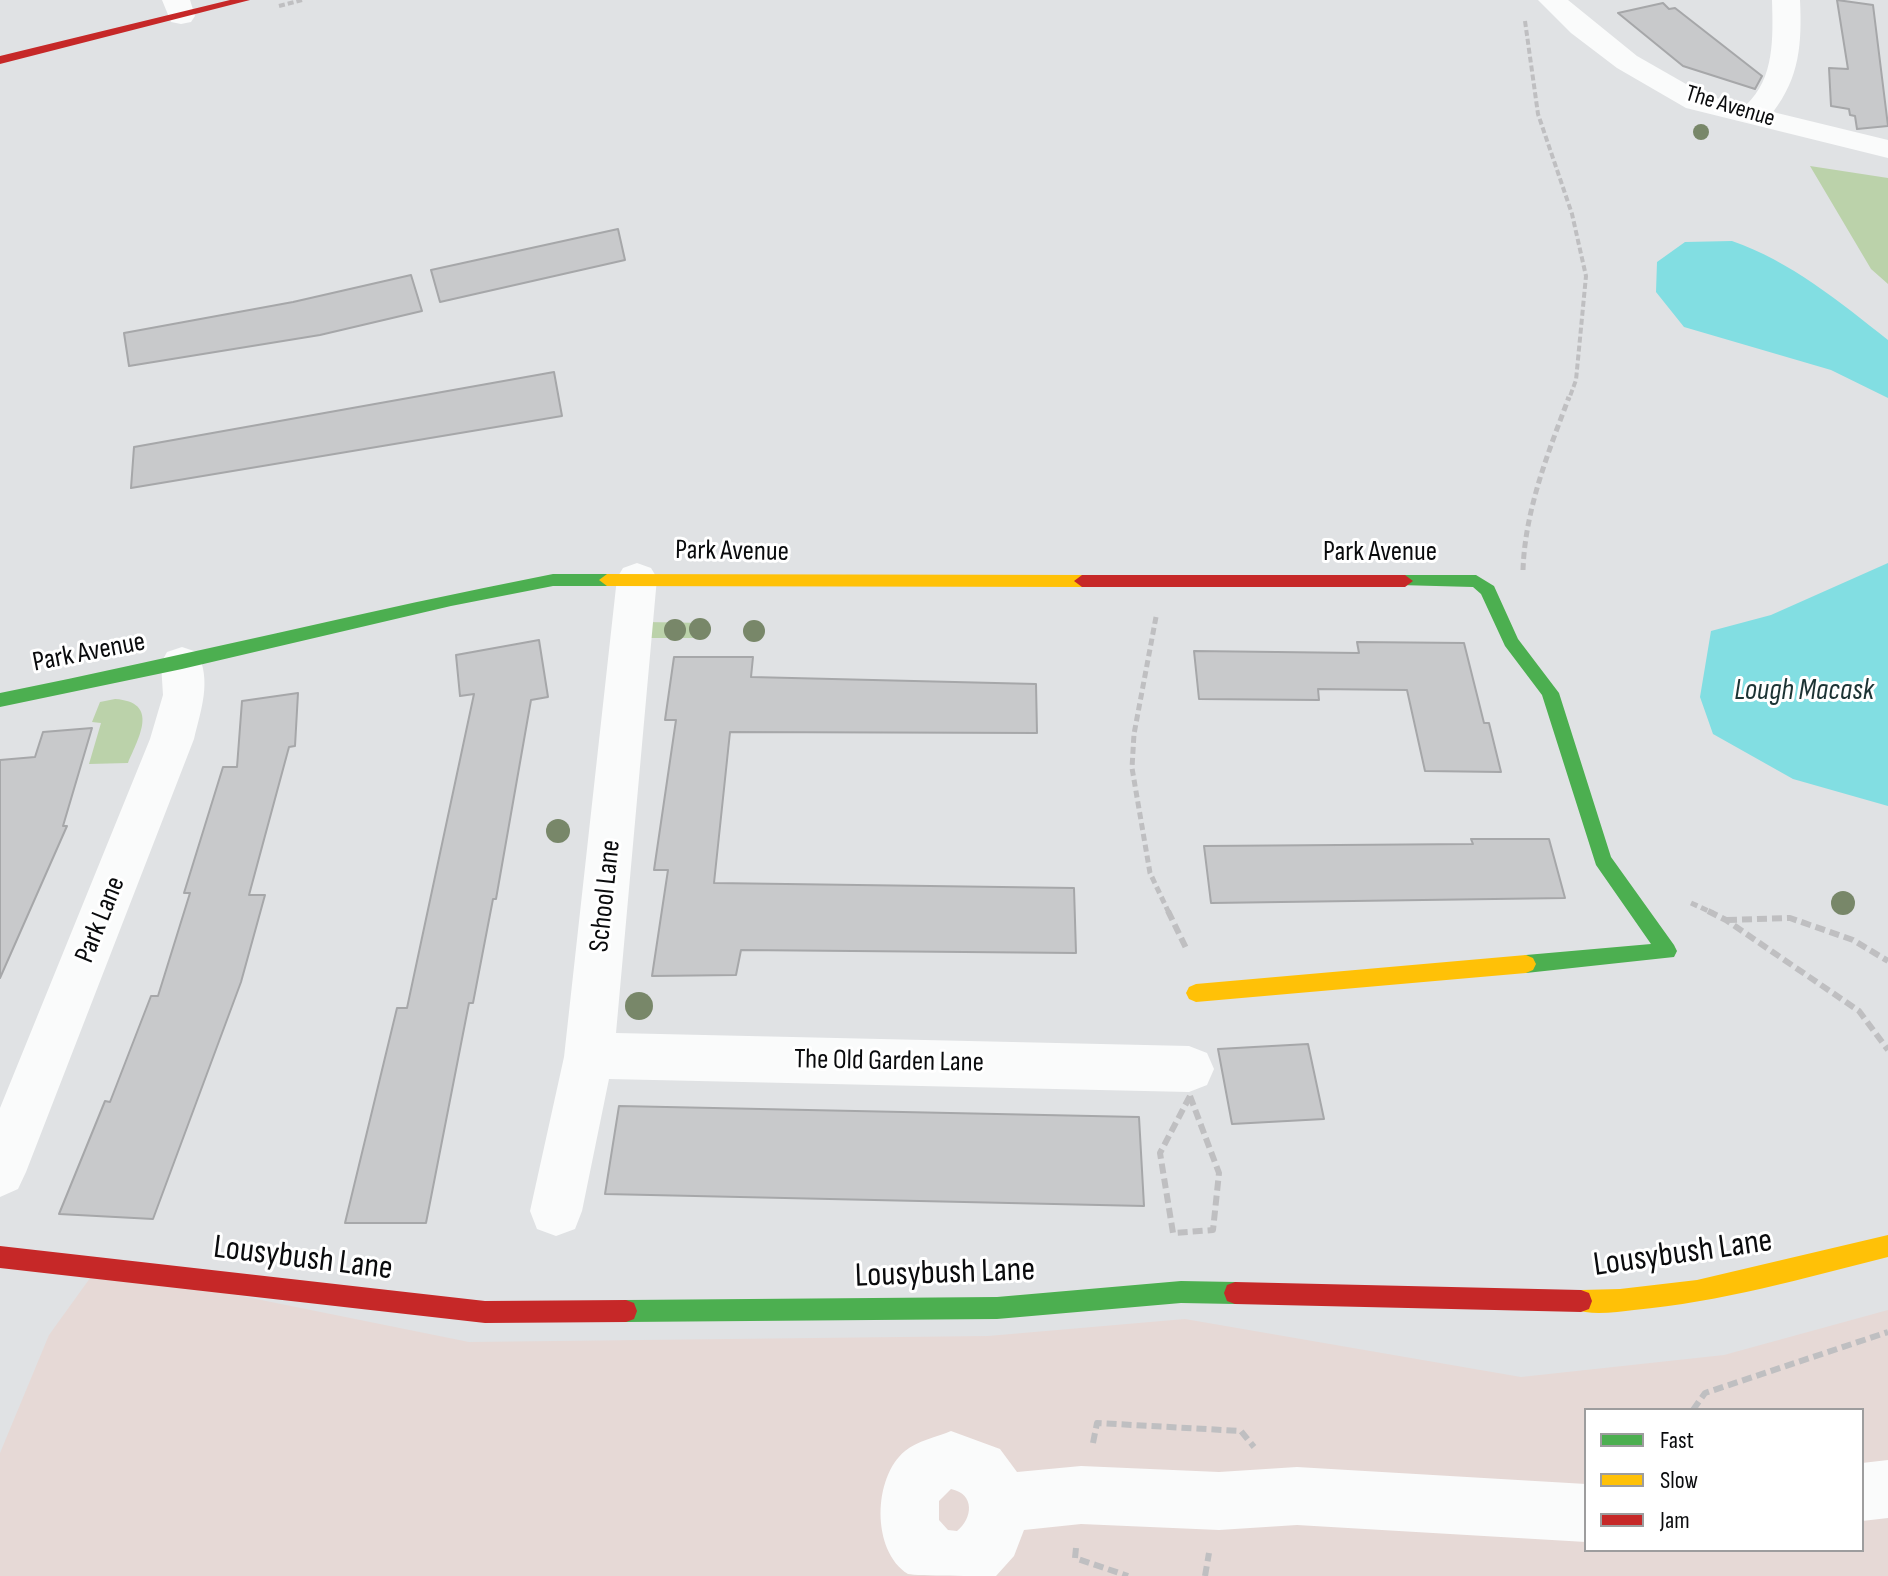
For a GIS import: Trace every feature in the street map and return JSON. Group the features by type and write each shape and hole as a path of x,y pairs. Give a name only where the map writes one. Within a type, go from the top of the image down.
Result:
{"street":[{"path":"0,60 178,8 244,0"},
{"name":"The Avenue","path":"1552,0 1627,62 1697,102 1888,149"},
{"path":"1750,117 1768,103 1786,60 1786,0"},
{"name":"School Lane","path":"556,1211 589,1057 637,578"},
{"name":"Park Avenue","path":"0,700 182,663 451,600 553,580 1476,581 1488,590 1511,642 1550,693 1603,860 1667,951 1196,993"},
{"name":"Park Lane","path":"3,1158 172,739 184,695 182,663"},
{"name":"The Old Garden Lane","path":"589,1057 637,1055 1189,1082"},
{"name":"Lousybush Lane","path":"0,1257 485,1312 997,1308 1181,1292 1623,1302 1727,1286 1888,1246"},
{"path":"1864,1492 1888,1489"},
{"path":"998,1503 1081,1495 1219,1501 1297,1496 1584,1513"}],"path":[{"path":"1523,580 1524,538 1548,453 1576,380 1586,276 1572,214 1538,114 1524,14"},
{"path":"1159,580 1153,645 1138,709 1132,768 1150,873 1186,945 1196,993"},
{"path":"1678,897 1726,920 1859,1011 1888,1050"},
{"path":"1726,920 1790,918 1853,940 1888,961"},
{"path":"1189,1082 1219,1173 1213,1230 1173,1233 1160,1153 1189,1082"},
{"path":"1694,1408 1705,1393 1888,1332"}],"shaded area":[{"path":"98,1267 469,1342 988,1336 1185,1319 1521,1377 1724,1355 1888,1310 1888,1576 0,1576 0,1453 49,1335"}],"green space":[{"path":"1810,166 1888,178 1888,284 1871,269"},
{"path":"644,622 707,623 705,638 641,638"},
{"path":"115,699 138,707 142,714 137,742 128,763 89,764 101,723 92,722 100,702"}],"water":[{"path":"1732,241 1794,271 1888,340 1888,398 1831,370 1684,327 1656,292 1657,262 1685,242"},
{"name":"Lough Macask","path":"1888,563 1888,806 1793,779 1713,734 1700,697 1711,631 1771,615"}],"building":[{"path":"1837,0 1873,5 1888,126 1857,129 1855,116 1850,115 1849,109 1831,106 1829,68 1848,69"},
{"path":"1663,3 1669,9 1675,8 1762,76 1755,89 1683,66 1618,13"},
{"path":"618,229 625,260 440,302 431,270"},
{"path":"411,275 422,311 320,335 129,366 124,333 293,302"},
{"path":"554,372 562,416 131,488 134,447"},
{"path":"539,640 548,697 531,700 496,899 493,899 473,1003 469,1003 426,1223 345,1223 397,1008 407,1008 474,694 460,696 456,655"},
{"path":"1357,642 1464,643 1484,723 1489,723 1501,772 1425,771 1407,690 1318,689 1319,700 1199,699 1194,651 1359,653"},
{"path":"674,657 753,657 751,677 1036,684 1037,733 730,732 714,883 1074,888 1076,953 741,950 736,975 652,976 668,870 654,870 676,720 665,720"},
{"path":"298,693 295,746 289,747 249,895 265,895 241,982 153,1219 59,1214 105,1101 110,1102 151,996 158,996 190,893 184,893 223,767 237,767 242,701"},
{"path":"92,728 63,826 67,826 0,978 0,760 35,757 43,732"},
{"path":"1471,839 1549,839 1565,898 1211,903 1204,846 1473,844"},
{"path":"1308,1044 1324,1119 1232,1124 1218,1049"},
{"path":"619,1106 1139,1117 1144,1206 605,1194"}],"traffic: fast":[{"path":"0,700 182,663 451,600 553,580 607,580"},
{"path":"1405,581 1476,581 1488,590 1511,642 1550,693 1603,860 1667,951 1526,964"},
{"path":"626,1311 997,1308 1181,1292 1235,1293"}],"traffic: slow":[{"path":"607,580 1082,581"},
{"path":"1196,993 1526,964"},
{"path":"1581,1301 1659,1297 1697,1291 1888,1246"}],"traffic: jam":[{"path":"0,60 244,0"},
{"path":"1082,581 1405,581"},
{"path":"0,1257 485,1312 626,1311"},
{"path":"1235,1293 1581,1301"}]}
